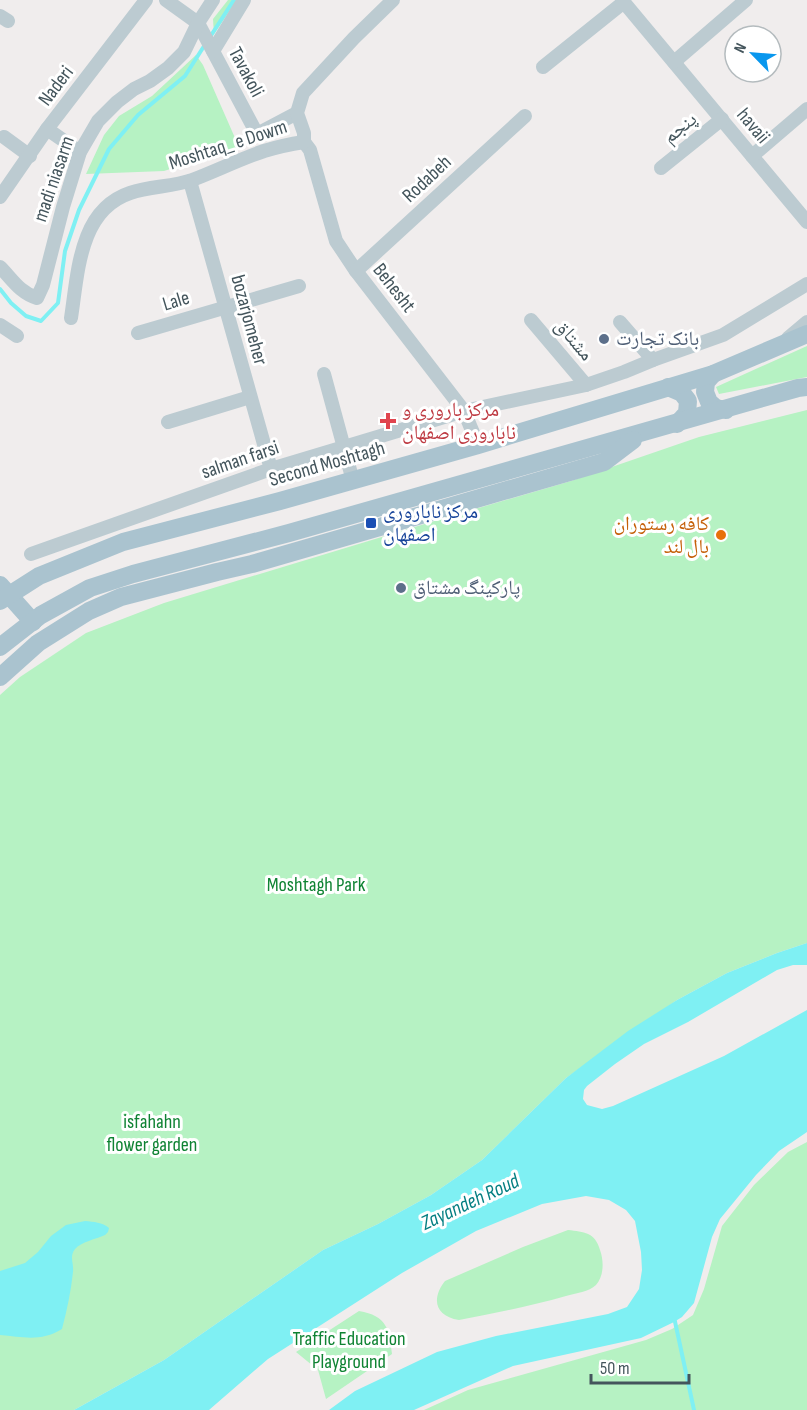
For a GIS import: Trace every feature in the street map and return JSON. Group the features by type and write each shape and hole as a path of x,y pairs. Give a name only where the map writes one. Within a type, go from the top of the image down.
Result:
{"main road":[{"name":"Second Moshtagh","path":"3,594 39,576 123,542 478,445 713,374 807,334"},
{"path":"713,374 706,382 705,392 709,402 716,408 726,410"},
{"path":"668,387 682,393 688,401 687,413 677,424"},
{"path":"2,641 41,615 90,588 133,574 289,533 807,387"},
{"path":"0,677 38,643 88,611 121,597 252,564 604,462 642,434"},
{"path":"0,576 8,579 23,579 39,576"},
{"path":"3,594 33,622"}],"street":[{"name":"Naderi","path":"3,188 30,156 146,0"},
{"name":"Tavakoli","path":"166,0 198,23 257,134 297,113"},
{"name":"madi niasarm","path":"0,267 25,294 37,298 43,285 80,152 98,121 117,102 168,68 184,52 198,23 213,0"},
{"path":"213,51 244,0"},
{"name":"Moshtaq_ e Dowm","path":"71,318 81,256 88,233 97,215 111,201 130,193 190,181 265,151 304,142 304,133 297,113 303,93 393,0"},
{"path":"674,62 746,0"},
{"path":"543,67 623,1"},
{"name":"havaii","path":"623,1 806,219"},
{"path":"752,156 807,109"},
{"name":"Rodabeh","path":"356,271 525,116"},
{"name":"پنجم","path":"661,168 722,119"},
{"path":"48,129 80,152"},
{"path":"4,137 30,156"},
{"name":"Behesht","path":"304,142 310,150 336,241 356,271 464,411 478,445"},
{"name":"bozarjomeher","path":"190,181 271,469"},
{"name":"salman farsi","path":"31,554 271,469 464,411 586,385 624,372 723,335 807,284"},
{"name":"Lale","path":"138,333 299,286"},
{"name":"مشتاق","path":"531,320 586,385"},
{"path":"620,322 653,360"},
{"path":"776,347 807,322"},
{"path":"0,325 17,336"},
{"path":"324,374 352,480"},
{"path":"168,422 250,397"}],"green space":[{"path":"228,0 237,0 214,34 213,19"},
{"path":"196,55 203,65 239,147 164,171 86,174 104,135 119,116 152,96"},
{"path":"807,346 807,377 719,394 716,387"},
{"name":"Moshtagh Park","path":"807,410 807,943 727,973 677,1000 566,1078 482,1160 431,1195 323,1250 164,1360 74,1410 0,1410 0,695 20,677 86,633 164,603 571,481 699,437"},
{"path":"807,1142 807,1410 424,1410 468,1390 646,1340 672,1329 693,1315 704,1289 722,1226 754,1185 788,1152"},
{"path":"568,1230 588,1234 598,1244 602,1259 601,1277 593,1287 540,1303 459,1320 440,1311 438,1294 445,1281"},
{"name":"Traffic Education Playground","path":"359,1311 376,1316 385,1325 390,1337 392,1354 326,1399 318,1370 296,1352"}],"water":[{"name":"Zayandeh Roud","path":"807,943 807,965 793,965 777,970 688,1022 644,1044 584,1090 583,1099 587,1105 602,1109 613,1106 724,1056 807,1010 807,1132 779,1151 720,1219 712,1237 694,1303 682,1317 641,1338 513,1366 414,1410 329,1410 355,1391 437,1352 496,1336 608,1314 627,1307 639,1289 642,1270 635,1221 626,1210 609,1200 586,1196 542,1204 476,1231 402,1273 268,1359 209,1410 74,1410 164,1360 323,1250 431,1195 482,1160 566,1078 628,1031 677,1000 727,973"},
{"path":"85,1221 101,1223 109,1228 105,1235 81,1244 73,1252 71,1286 62,1329 39,1337 0,1335 0,1271 25,1263 51,1236 66,1225"}],"waterway":[{"path":"210,37 234,0"},
{"path":"0,289 26,316 41,321 58,303 65,251 79,210 109,149 138,115 185,76 206,43"},
{"path":"674,1317 694,1410"}],"place":[{"name":"بانک تجارت","path":"604,339"},
{"name":"مرکز باروری و ناباروری اصفهان","path":"388,421"},
{"name":"مرکز ناباروری اصفهان","path":"371,523"},
{"name":"کافه رستوران بال لند","path":"721,535"},
{"name":"پارکینگ مشتاق","path":"401,588"}],"park label":[{"name":"isfahahn flower garden","path":"152,1134"}]}
